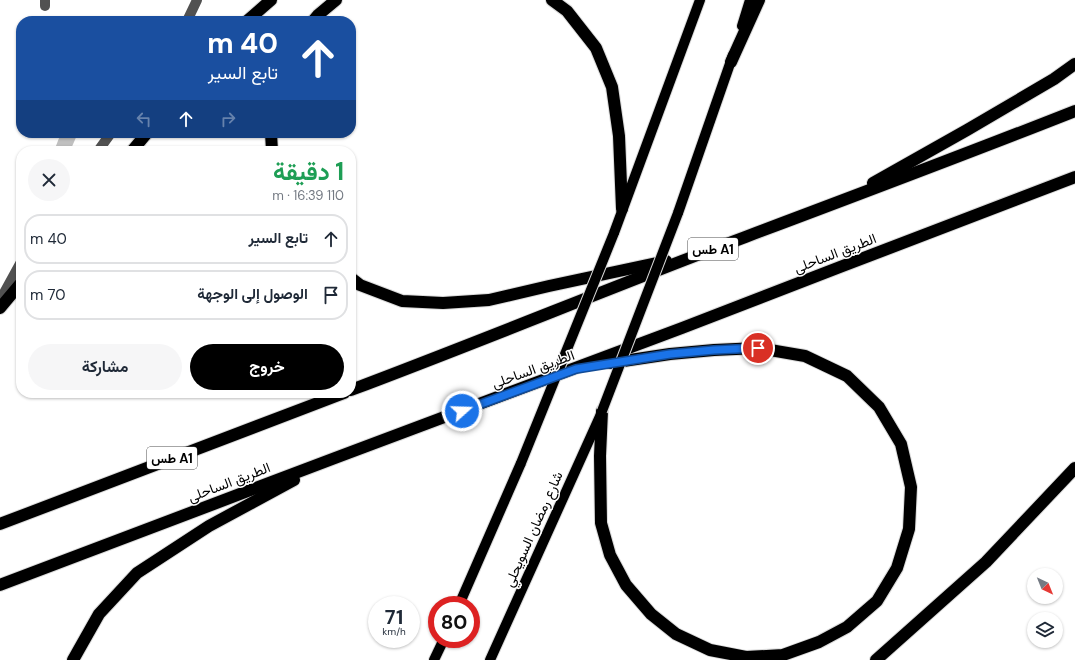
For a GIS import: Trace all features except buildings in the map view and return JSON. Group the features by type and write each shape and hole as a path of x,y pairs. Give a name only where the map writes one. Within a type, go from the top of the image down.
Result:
{"highway":[{"path":"253,16 271,0"},
{"path":"317,16 336,0"},
{"path":"552,0 567,11 596,48 612,87 619,136 622,209"},
{"path":"731,62 759,0"},
{"path":"833,205 967,130 1054,79 1075,64"},
{"name":"طس A1","path":"356,388 473,344 699,254 833,205 1075,111"},
{"path":"136,146 143,138"},
{"name":"الطريق الساحلى","path":"0,586 335,458 576,369 1075,177"},
{"path":"356,282 360,285 402,301 443,303 489,300 699,254"},
{"path":"0,308 16,289"},
{"path":"576,369 670,354 758,348 806,356 847,376 879,407 901,444 910,488 909,530 897,568 877,601 847,627 819,642 783,655 746,657 710,650 676,634 651,614 626,585 610,555 601,523 600,456 602,410"},
{"name":"طس A1","path":"0,524 331,398"},
{"path":"73,660 99,614 137,573 209,526 335,458"},
{"path":"876,660 986,562 1075,468"}],"main road":[{"path":"463,596 521,463 614,233 700,0"},
{"name":"شارع رمضان السويحلي","path":"490,660 602,410 678,213 731,62 750,0"},
{"path":"434,660 440,648"}],"street":[{"path":"190,16 198,0"},
{"path":"0,300 16,271"}],"route":[{"path":"462,411 576,369 670,354 758,348"}]}
